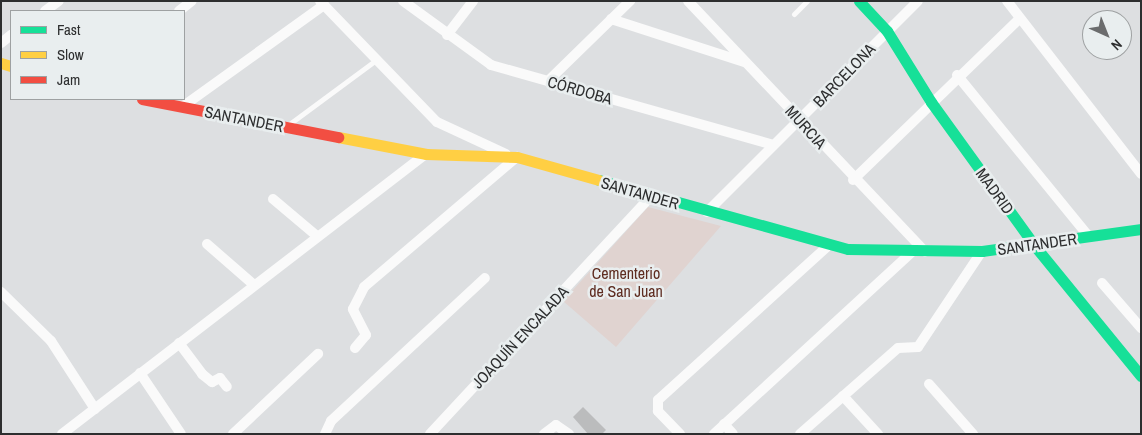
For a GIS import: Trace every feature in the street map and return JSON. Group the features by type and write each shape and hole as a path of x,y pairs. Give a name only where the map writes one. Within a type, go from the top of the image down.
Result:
{"street":[{"path":"46,10 59,1"},
{"path":"180,10 192,1"},
{"name":"CÓRDOBA","path":"403,1 447,35 491,65 773,145"},
{"path":"447,35 473,1"},
{"path":"548,81 630,1"},
{"name":"MURCIA","path":"688,1 800,120 852,180 925,252"},
{"name":"MADRID","path":"859,1 887,30 931,102 1034,245 1139,370"},
{"name":"BARCELONA","path":"707,212 918,1"},
{"path":"1007,1 1019,19 1141,174"},
{"path":"182,107 322,3 437,122 513,156 364,287 353,309 367,332 355,348"},
{"path":"611,19 745,62"},
{"path":"852,180 957,75 1019,19"},
{"path":"957,75 1089,237"},
{"name":"SANTANDER","path":"147,100 426,154 513,156 650,197 830,245 911,253 982,251 1141,229"},
{"path":"62,434 426,154"},
{"name":"JOAQUÍN ENCALADA","path":"430,434 650,197"},
{"path":"273,199 317,236"},
{"path":"207,244 254,285"},
{"path":"680,434 658,410 658,400 830,245"},
{"path":"800,434 898,348 918,348 982,251"},
{"path":"714,434 911,253"},
{"path":"325,434 331,421 485,278"},
{"path":"1102,283 1141,328"},
{"path":"1,292 51,342 95,409"},
{"path":"179,343 202,374 212,382 220,378 227,387"},
{"path":"233,434 318,354"},
{"path":"140,373 181,434"},
{"path":"929,384 973,434"},
{"path":"843,396 878,434"},
{"path":"724,424 733,434"},
{"path":"544,434 556,425 567,431"}],"lane":[{"path":"794,14 807,1"},
{"path":"286,127 376,60"}],"green space":[{"name":"Cementerio de San Juan","path":"648,207 721,226 616,347 563,301"}],"building":[{"path":"583,407 606,430 602,434 588,434 573,417"}],"traffic: fast":[{"path":"859,1 887,31 931,102 1034,245 1141,376"},
{"path":"599,180 848,249 982,251 1141,229"}],"traffic: slow":[{"path":"1,63 10,66"},
{"path":"338,137 426,154 517,157 599,180"}],"traffic: jam":[{"path":"147,100 338,137"}]}
